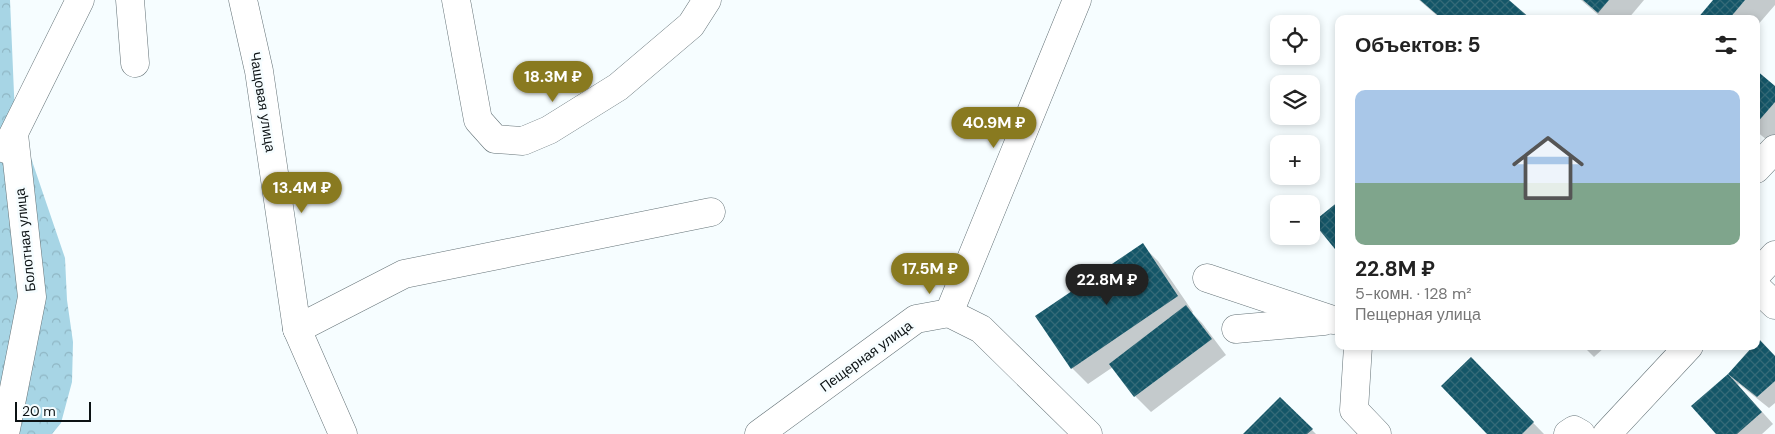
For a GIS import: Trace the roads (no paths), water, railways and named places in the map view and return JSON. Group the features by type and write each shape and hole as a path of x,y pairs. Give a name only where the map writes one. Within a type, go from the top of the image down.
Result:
{"street":[{"path":"0,162 80,0"},
{"path":"130,0 135,63"},
{"name":"Чащовая улица","path":"243,0 259,71 297,329 343,434"},
{"path":"456,0 478,120 495,139 523,141 550,130 618,87 691,25 707,0"},
{"path":"1078,0 949,313 980,330 1088,434"},
{"name":"Болотная улица","path":"6,434 32,297 14,134"},
{"path":"1760,165 1775,149"},
{"path":"297,329 404,274 711,212"},
{"path":"1760,271 1775,255"},
{"path":"1207,278 1335,319"},
{"path":"1760,291 1775,306"},
{"name":"Пещерная улица","path":"759,434 916,319 949,313"},
{"path":"1236,329 1335,319"},
{"path":"1358,350 1354,410 1377,434"},
{"path":"1607,434 1685,350"},
{"path":"1568,434 1574,430 1581,434"}]}
